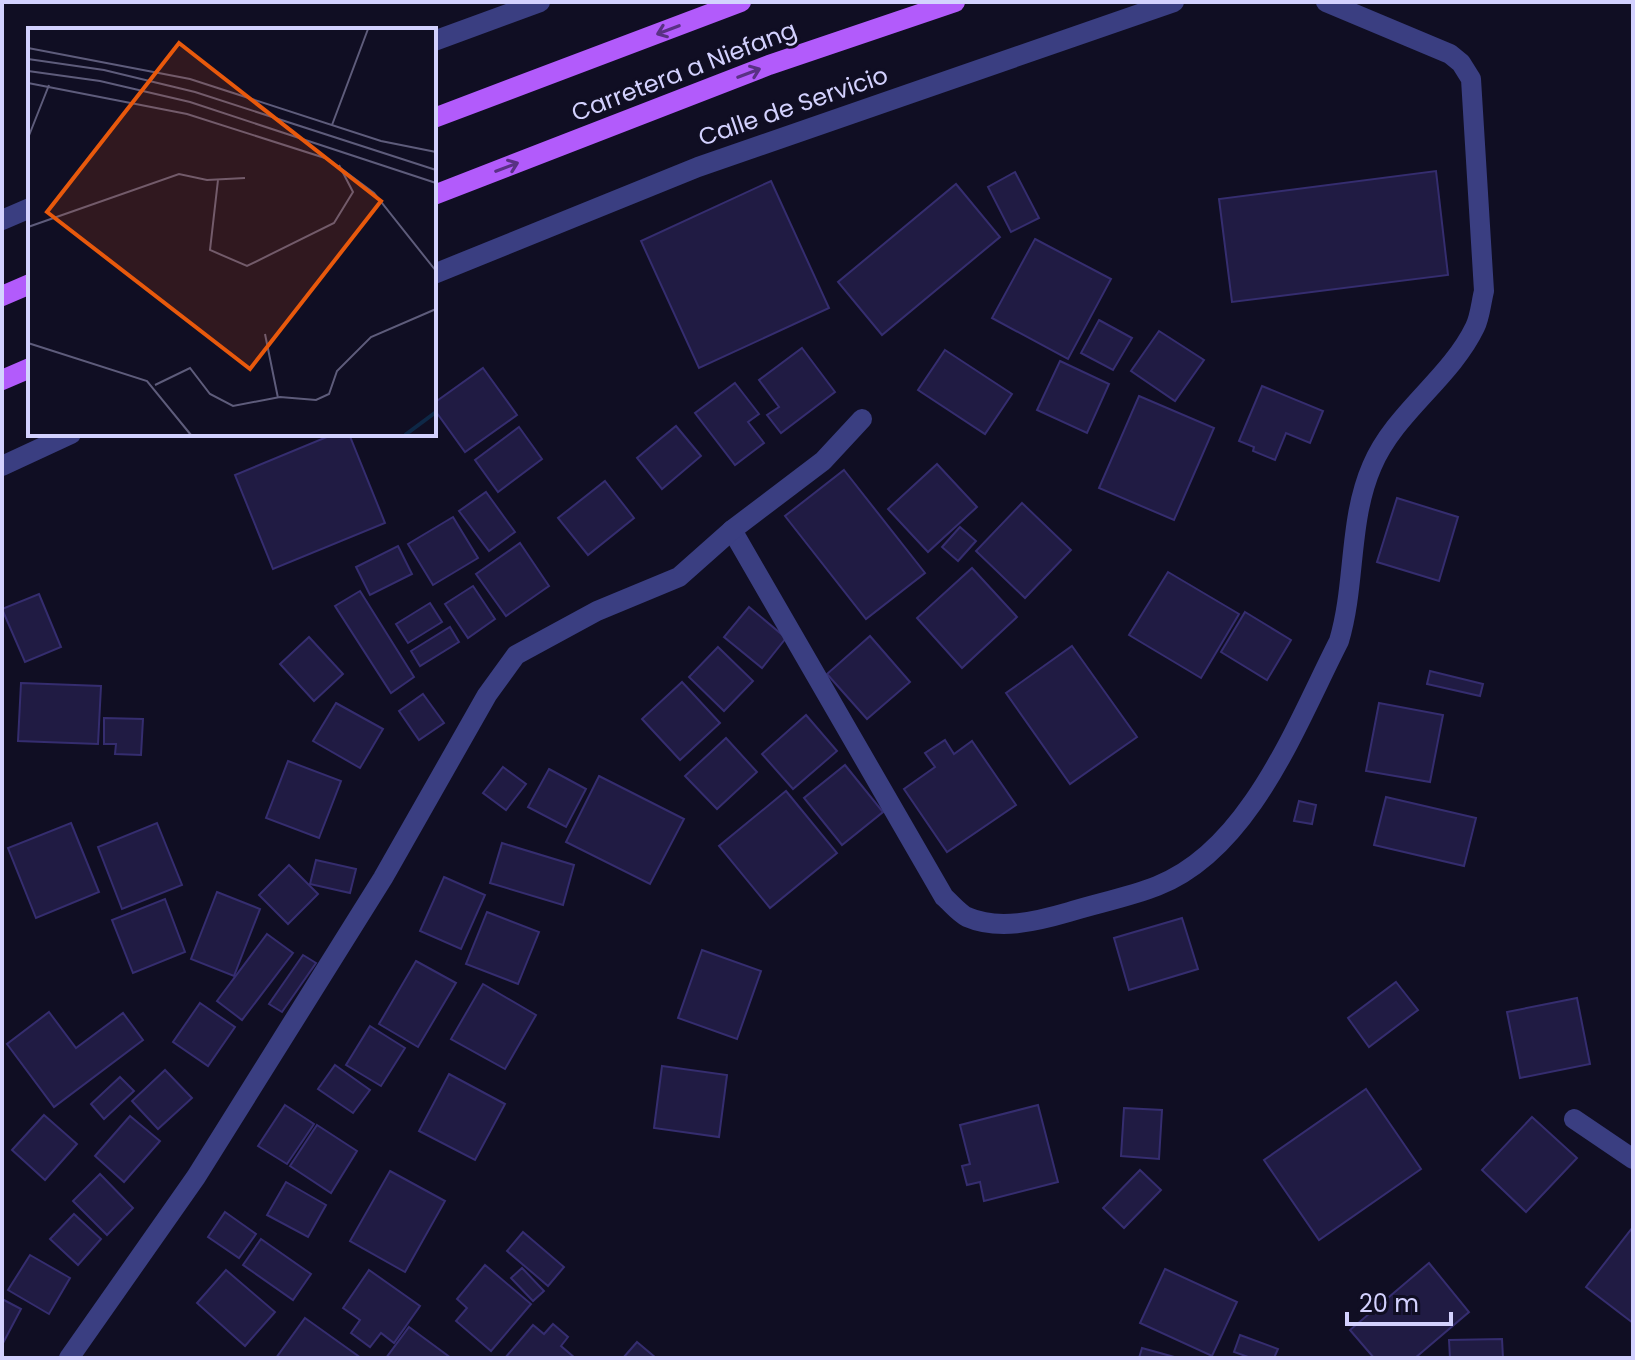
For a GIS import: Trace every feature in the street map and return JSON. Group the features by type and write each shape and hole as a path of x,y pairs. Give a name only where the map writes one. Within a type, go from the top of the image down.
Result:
{"main road":[{"name":"Carretera a Niefang","path":"436,117 741,2"},
{"name":"Carretera a Niefang","path":"436,194 769,65 955,2"},
{"path":"2,296 28,285"},
{"path":"2,380 28,369"}],"street":[{"path":"436,40 540,2"},
{"name":"Calle de Servicio","path":"436,273 698,167 1174,2"},
{"path":"732,530 944,897 966,916 990,922 1033,922 1158,885 1186,870 1214,849 1257,800 1339,641 1346,616 1359,505 1372,466 1387,439 1460,352 1477,325 1484,291 1471,79 1461,63 1450,54 1326,2"},
{"path":"2,220 28,209"},
{"path":"69,1358 196,1177 383,878 487,695 516,655 597,611 679,577 732,530 823,461 862,419"},
{"path":"2,466 67,436"},
{"path":"1574,1119 1633,1159"}],"building":[{"path":"1436,171 1448,275 1232,302 1219,199"},
{"path":"1015,172 1039,218 1011,232 988,187"},
{"path":"771,181 829,308 699,368 641,241"},
{"path":"956,184 1000,237 882,335 838,282"},
{"path":"1035,239 1111,279 1068,359 992,318"},
{"path":"1099,320 1132,338 1113,370 1081,353"},
{"path":"1159,331 1204,360 1175,401 1131,371"},
{"path":"802,348 835,392 781,433 767,415 779,407 759,380"},
{"path":"945,350 1012,394 985,434 918,390"},
{"path":"1060,361 1109,384 1087,433 1037,410"},
{"path":"483,368 517,415 465,452 436,412 436,402"},
{"path":"735,383 759,414 748,422 764,443 735,465 695,413"},
{"path":"1262,386 1323,411 1310,443 1286,433 1275,460 1239,441"},
{"path":"1139,396 1214,428 1174,520 1099,488"},
{"path":"676,426 701,456 662,489 637,458"},
{"path":"519,427 542,459 498,492 475,460"},
{"path":"329,436 350,436 385,523 273,569 235,475"},
{"path":"937,464 977,507 928,552 888,509"},
{"path":"844,470 925,573 866,619 785,516"},
{"path":"605,481 634,518 588,555 558,518"},
{"path":"486,492 515,532 489,551 459,511"},
{"path":"1397,498 1458,517 1439,581 1377,562"},
{"path":"1022,503 1071,550 1025,598 976,551"},
{"path":"453,517 478,558 433,585 408,544"},
{"path":"960,527 976,541 958,561 942,547"},
{"path":"520,543 549,586 506,616 476,574"},
{"path":"398,546 412,574 370,595 356,567"},
{"path":"972,568 1017,617 962,668 917,618"},
{"path":"1168,572 1239,614 1201,678 1129,635"},
{"path":"473,586 495,619 468,638 445,604"},
{"path":"360,591 414,677 391,693 335,606"},
{"path":"39,594 61,647 25,662 2,609"},
{"path":"430,603 442,622 408,643 396,624"},
{"path":"749,607 786,638 762,668 724,637"},
{"path":"1245,612 1291,640 1267,680 1221,652"},
{"path":"450,627 459,642 420,666 411,651"},
{"path":"870,636 910,682 867,719 827,674"},
{"path":"309,637 343,674 314,701 280,664"},
{"path":"1072,646 1137,737 1070,784 1006,693"},
{"path":"718,647 753,681 724,711 689,677"},
{"path":"1430,671 1483,684 1480,696 1427,684"},
{"path":"682,682 720,723 680,760 642,719"},
{"path":"21,683 101,686 98,744 18,741"},
{"path":"423,694 444,723 419,740 399,711"},
{"path":"336,703 383,729 360,768 313,741"},
{"path":"1379,703 1443,715 1430,782 1366,771"},
{"path":"806,715 837,751 793,789 762,754"},
{"path":"104,718 143,719 141,755 115,754 116,744 104,744"},
{"path":"726,738 757,772 717,809 685,776"},
{"path":"945,740 954,754 972,741 1016,805 947,852 904,789 935,767 925,753"},
{"path":"288,761 341,781 319,838 266,818"},
{"path":"845,765 883,812 842,845 804,798"},
{"path":"503,767 526,784 506,810 483,793"},
{"path":"549,769 586,789 566,827 528,807"},
{"path":"599,776 684,819 650,884 566,842"},
{"path":"786,791 837,853 770,908 719,846"},
{"path":"1386,797 1476,818 1464,866 1374,845"},
{"path":"1299,801 1316,805 1312,824 1294,821"},
{"path":"71,823 99,892 36,918 8,848"},
{"path":"157,823 182,885 122,909 98,847"},
{"path":"502,843 574,865 563,905 490,883"},
{"path":"316,860 356,869 350,893 310,884"},
{"path":"289,865 318,894 288,924 259,895"},
{"path":"444,877 485,895 461,949 420,931"},
{"path":"217,892 260,909 234,976 191,959"},
{"path":"165,899 185,952 133,973 112,920"},
{"path":"487,912 539,932 518,984 466,964"},
{"path":"1182,918 1198,969 1129,990 1114,938"},
{"path":"267,934 293,953 242,1020 217,1001"},
{"path":"702,950 761,971 737,1039 678,1018"},
{"path":"303,955 316,963 282,1012 269,1004"},
{"path":"416,961 456,983 418,1047 379,1024"},
{"path":"1396,982 1418,1010 1369,1047 1348,1018"},
{"path":"483,984 536,1015 505,1069 451,1039"},
{"path":"1577,998 1590,1064 1520,1078 1507,1012"},
{"path":"200,1003 235,1027 208,1066 173,1042"},
{"path":"49,1012 76,1048 123,1013 143,1040 54,1107 7,1044"},
{"path":"370,1026 405,1048 381,1086 346,1065"},
{"path":"335,1065 370,1090 353,1113 318,1089"},
{"path":"662,1066 727,1075 719,1137 654,1128"},
{"path":"165,1070 192,1098 158,1129 132,1101"},
{"path":"449,1074 505,1104 475,1160 419,1131"},
{"path":"120,1077 134,1091 104,1119 91,1104"},
{"path":"1366,1089 1421,1169 1319,1240 1264,1160"},
{"path":"285,1105 314,1124 287,1164 258,1146"},
{"path":"1038,1105 1058,1182 984,1201 980,1182 967,1185 962,1166 970,1164 960,1125"},
{"path":"1124,1108 1162,1110 1159,1159 1121,1156"},
{"path":"44,1115 77,1144 45,1180 12,1150"},
{"path":"130,1116 160,1141 124,1182 95,1156"},
{"path":"1532,1117 1577,1158 1526,1212 1482,1170"},
{"path":"317,1125 357,1151 331,1193 290,1166"},
{"path":"1140,1170 1161,1190 1124,1228 1103,1208"},
{"path":"390,1171 445,1201 405,1272 350,1241"},
{"path":"100,1174 133,1208 107,1235 73,1201"},
{"path":"286,1182 326,1205 308,1237 267,1215"},
{"path":"225,1212 256,1234 239,1258 208,1237"},
{"path":"74,1214 101,1239 78,1265 50,1239"},
{"path":"1633,1227 1633,1323 1586,1287"},
{"path":"523,1232 564,1267 548,1286 507,1251"},
{"path":"261,1239 311,1274 293,1300 243,1265"},
{"path":"30,1255 70,1278 49,1314 8,1290"},
{"path":"1429,1263 1469,1312 1415,1358 1374,1358 1350,1330"},
{"path":"485,1265 531,1304 491,1351 456,1321 467,1308 457,1299"},
{"path":"522,1268 544,1291 533,1301 511,1278"},
{"path":"1165,1269 1237,1302 1212,1356 1140,1323"},
{"path":"226,1270 275,1312 245,1346 197,1303"},
{"path":"369,1270 420,1306 394,1343 381,1333 370,1347 351,1333 360,1320 343,1308"},
{"path":"2,1299 21,1309 2,1345"},
{"path":"305,1318 361,1358 276,1358"},
{"path":"553,1324 568,1337 561,1346 575,1358 505,1358 533,1325 544,1334"},
{"path":"409,1327 451,1358 386,1358"},
{"path":"1240,1335 1278,1349 1274,1358 1251,1358 1234,1352"},
{"path":"1502,1339 1503,1358 1450,1358 1449,1340"},
{"path":"637,1342 656,1358 623,1358"},
{"path":"1142,1348 1178,1358 1139,1358"}]}
